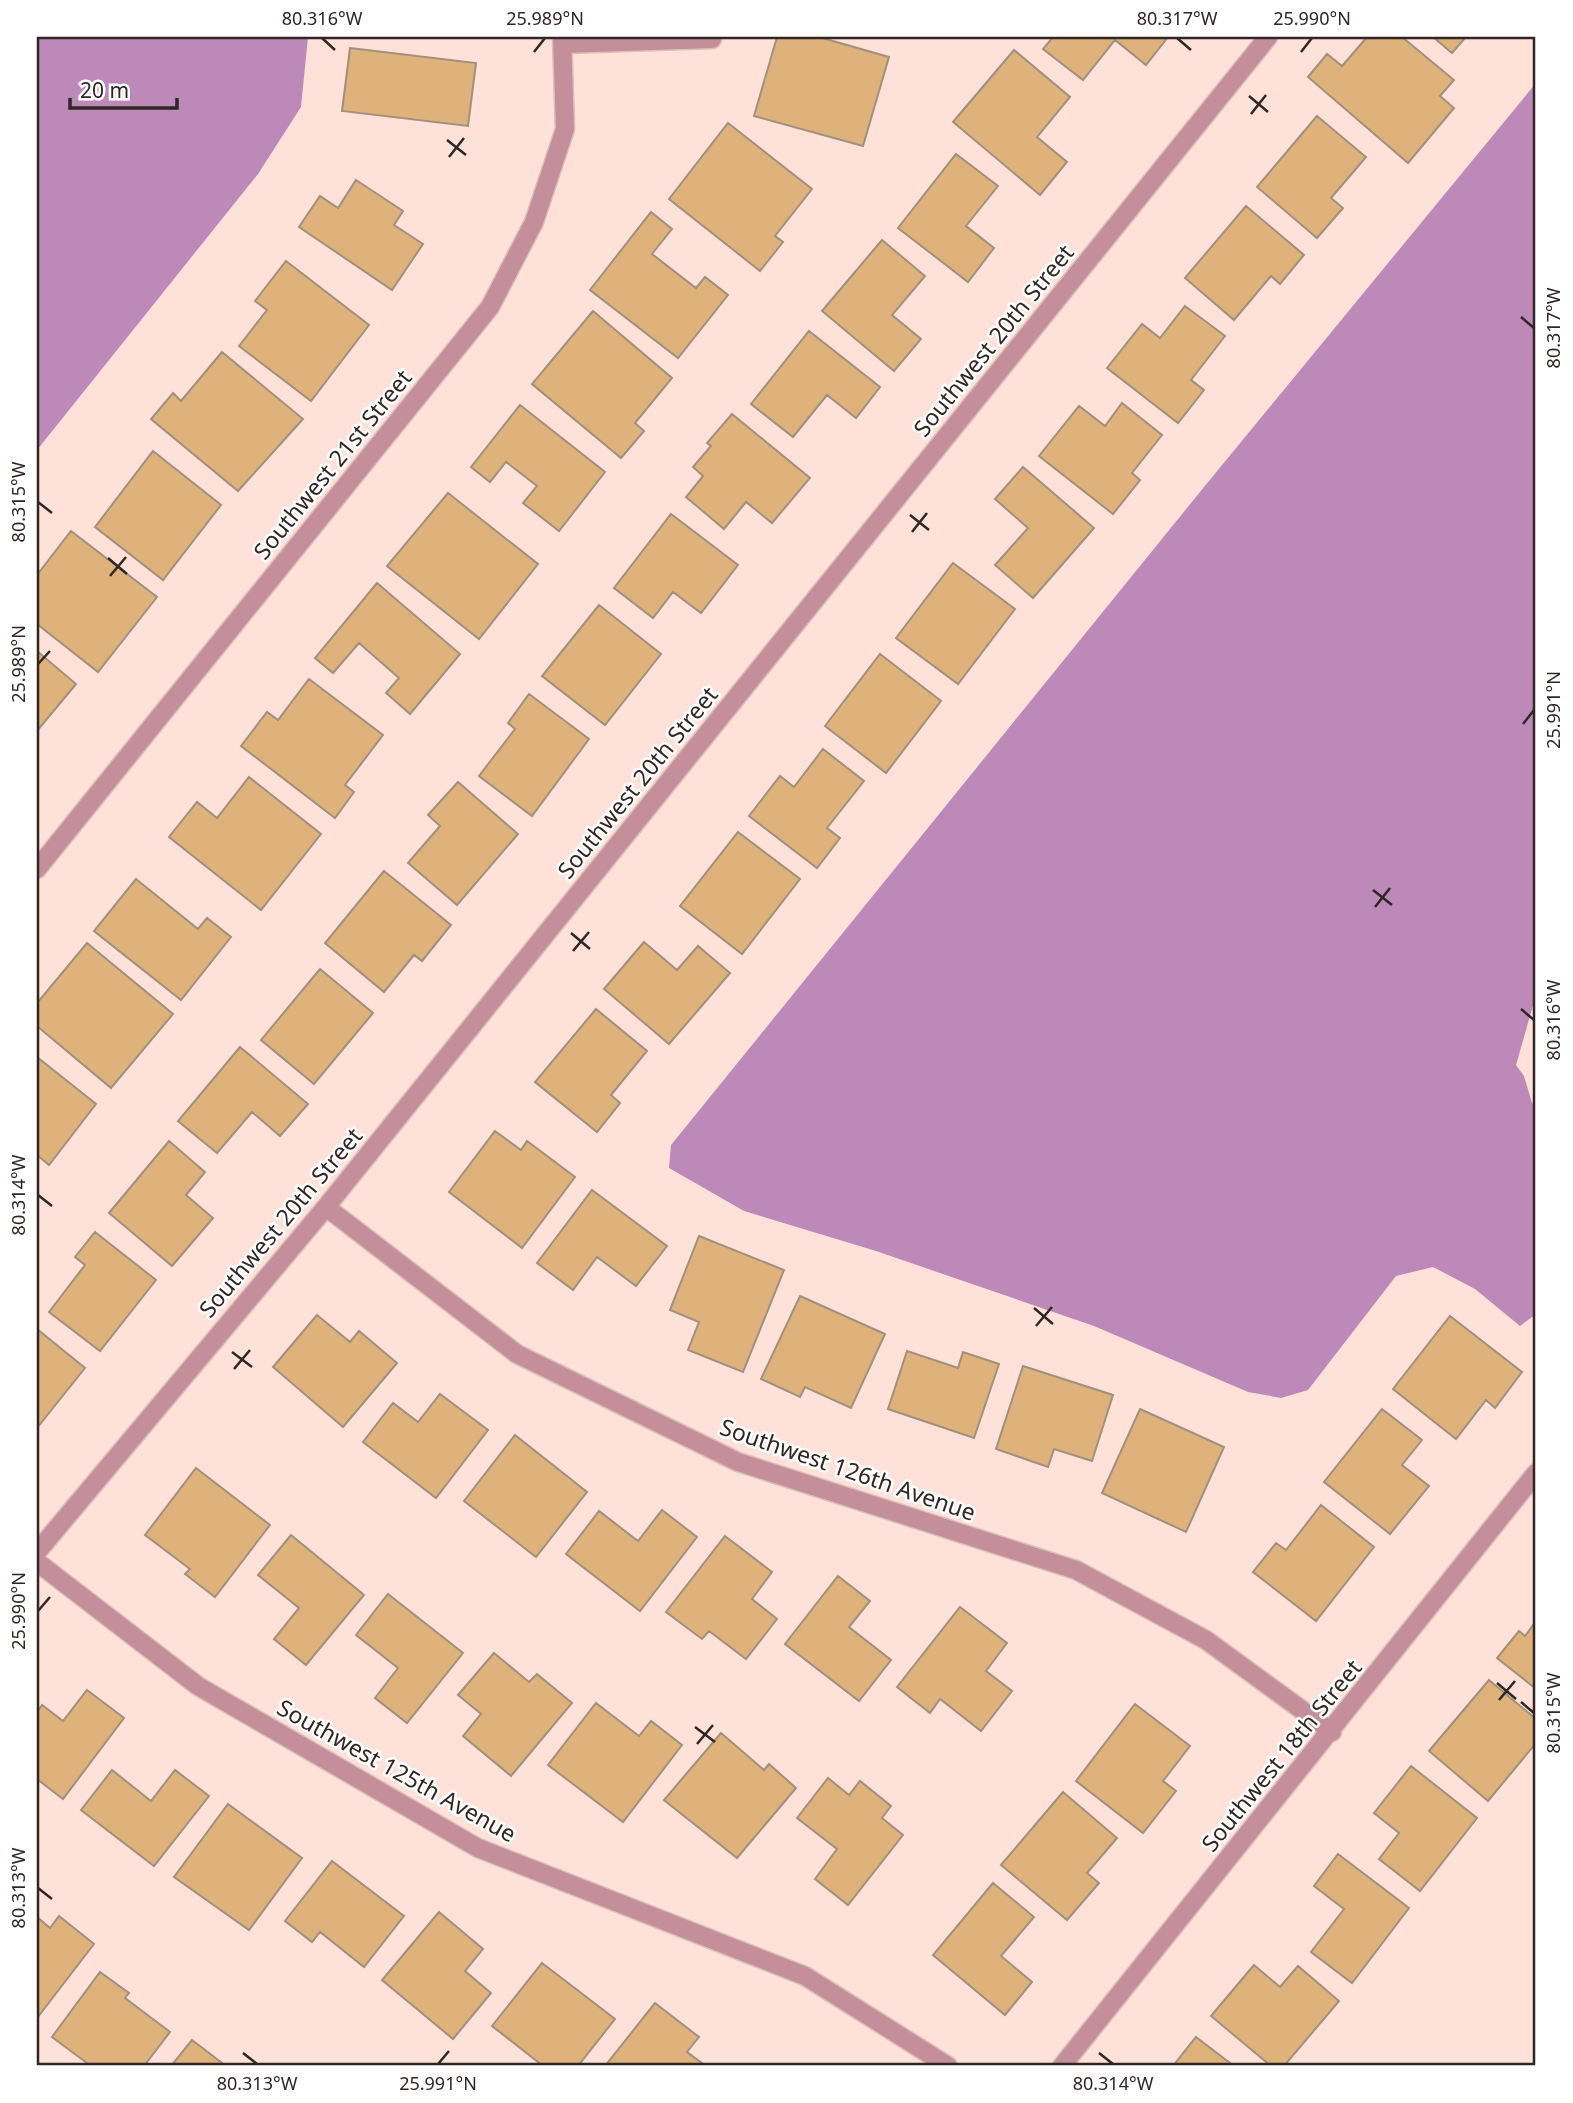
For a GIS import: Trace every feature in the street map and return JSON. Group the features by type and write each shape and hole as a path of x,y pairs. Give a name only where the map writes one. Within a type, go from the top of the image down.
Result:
{"street":[{"name":"Southwest 20th Street","path":"37,1552 326,1207 1268,37"},
{"path":"563,40 712,39"},
{"name":"Southwest 21st Street","path":"37,869 491,307 534,222 565,129 563,40"},
{"name":"Southwest 126th Avenue","path":"326,1207 517,1354 738,1462 1076,1570 1206,1640 1332,1732"},
{"name":"Southwest 18th Street","path":"1062,2066 1332,1732 1536,1473"},
{"name":"Southwest 125th Avenue","path":"37,1562 198,1686 478,1848 805,1976 948,2066"}],"shaded area":[{"path":"37,37 308,37 301,107 258,174 37,450"},
{"path":"1536,83 1536,995 1516,1065 1524,1076 1532,1103 1536,1106 1536,1314 1520,1326 1475,1289 1433,1267 1396,1276 1308,1390 1281,1398 1248,1392 1094,1326 876,1251 744,1211 669,1168 671,1145 1204,487"}],"building":[{"path":"777,37 819,37 889,57 863,146 754,116"},
{"path":"1053,37 1168,37 1146,65 1115,40 1083,80 1043,49"},
{"path":"1367,37 1402,37 1454,80 1440,96 1454,108 1408,163 1308,77 1327,54 1342,66"},
{"path":"1433,37 1466,37 1452,53"},
{"path":"350,48 476,63 468,126 342,111"},
{"path":"1014,50 1070,97 1037,137 1067,162 1040,195 953,122"},
{"path":"1317,116 1366,157 1331,198 1343,208 1317,238 1257,187"},
{"path":"728,123 812,189 775,236 783,242 760,271 669,199"},
{"path":"956,154 998,186 966,226 994,248 968,282 898,228"},
{"path":"356,180 403,211 394,225 423,244 392,290 299,227 320,196 338,208"},
{"path":"1246,206 1304,255 1280,284 1271,276 1234,320 1185,278"},
{"path":"651,212 672,229 652,254 696,288 705,277 728,295 678,358 590,290"},
{"path":"882,240 925,276 892,315 921,339 894,371 822,311"},
{"path":"286,261 369,325 311,401 239,346 267,310 255,301"},
{"path":"1185,306 1225,336 1191,380 1204,390 1178,423 1107,368 1142,324 1160,338"},
{"path":"593,311 672,378 635,423 644,431 621,458 532,384"},
{"path":"809,331 880,387 856,418 827,395 793,437 751,404"},
{"path":"222,352 303,419 238,491 151,419 173,393 181,401"},
{"path":"1122,403 1162,435 1132,473 1140,480 1113,514 1039,456 1079,406 1105,426"},
{"path":"520,405 605,472 559,531 523,503 537,486 506,462 490,482 471,467"},
{"path":"732,414 810,478 772,523 746,502 724,529 686,497 703,476 693,467 711,446 707,443"},
{"path":"153,451 221,505 163,580 95,527"},
{"path":"1023,467 1094,528 1033,598 995,565 1028,528 995,499"},
{"path":"448,493 538,564 479,639 387,566"},
{"path":"671,514 738,565 701,613 673,592 653,618 614,588"},
{"path":"71,531 157,597 98,672 37,624 37,575"},
{"path":"953,563 1015,609 958,684 896,638"},
{"path":"377,583 460,654 410,714 386,693 399,678 359,643 333,673 315,658"},
{"path":"599,605 661,654 605,725 542,676"},
{"path":"37,651 76,684 37,731"},
{"path":"880,654 941,701 886,773 825,726"},
{"path":"309,679 383,735 345,785 354,792 335,818 241,746 267,712 278,720"},
{"path":"529,694 589,739 532,816 479,776 515,729 508,723"},
{"path":"823,749 864,781 827,828 840,838 817,868 749,816 780,776 794,787"},
{"path":"249,777 321,834 261,910 169,837 197,802 217,818"},
{"path":"458,782 518,834 457,905 408,863 440,826 428,815"},
{"path":"738,832 800,879 742,954 680,906"},
{"path":"384,871 451,925 422,961 414,955 384,992 325,943"},
{"path":"136,879 198,929 207,918 231,937 181,1000 94,931"},
{"path":"644,942 677,970 698,946 730,973 669,1044 604,989"},
{"path":"87,943 173,1014 111,1088 37,1026 37,1003"},
{"path":"320,969 373,1013 314,1084 261,1040"},
{"path":"596,1009 647,1051 611,1095 620,1103 597,1132 535,1082"},
{"path":"240,1047 308,1104 280,1136 252,1112 217,1153 178,1121"},
{"path":"37,1057 96,1104 49,1165 37,1155"},
{"path":"495,1131 521,1150 527,1141 575,1177 522,1248 449,1192"},
{"path":"169,1141 205,1172 186,1195 213,1218 172,1266 109,1213"},
{"path":"592,1190 667,1246 636,1286 597,1257 573,1290 537,1263"},
{"path":"95,1232 156,1280 100,1351 49,1312 85,1265 75,1257"},
{"path":"699,1236 784,1270 743,1372 688,1350 699,1322 670,1310"},
{"path":"800,1296 885,1334 851,1408 805,1387 800,1397 761,1379"},
{"path":"317,1315 350,1342 359,1331 397,1363 343,1427 273,1367"},
{"path":"1450,1316 1522,1372 1495,1408 1486,1400 1456,1439 1393,1389"},
{"path":"37,1329 85,1368 37,1428"},
{"path":"907,1351 958,1368 963,1352 999,1364 974,1438 888,1409"},
{"path":"1023,1366 1113,1395 1092,1461 1054,1449 1048,1467 996,1449"},
{"path":"440,1394 488,1430 436,1498 363,1442 393,1403 418,1422"},
{"path":"1140,1409 1224,1447 1186,1532 1102,1493"},
{"path":"1382,1409 1422,1440 1402,1465 1429,1486 1390,1534 1324,1482"},
{"path":"515,1435 587,1492 536,1557 464,1501"},
{"path":"196,1468 270,1525 215,1597 185,1574 190,1569 145,1535"},
{"path":"1321,1505 1374,1547 1316,1621 1253,1572 1276,1543 1286,1550"},
{"path":"662,1510 697,1537 640,1611 566,1554 599,1511 638,1541"},
{"path":"291,1535 364,1595 306,1665 274,1639 299,1608 258,1575"},
{"path":"725,1536 772,1572 752,1599 777,1619 746,1659 709,1631 702,1639 666,1612"},
{"path":"838,1576 870,1601 849,1627 891,1660 859,1701 785,1644"},
{"path":"388,1594 463,1653 407,1723 375,1698 398,1668 356,1635"},
{"path":"960,1607 1007,1643 986,1671 1012,1691 981,1731 940,1699 930,1713 897,1687"},
{"path":"1536,1621 1536,1689 1497,1658 1519,1631 1525,1636"},
{"path":"494,1653 529,1682 537,1674 572,1703 511,1776 463,1736 481,1714 458,1695"},
{"path":"1489,1680 1536,1719 1536,1743 1488,1801 1429,1751"},
{"path":"87,1690 124,1718 63,1799 37,1779 37,1712 42,1705 63,1721"},
{"path":"596,1703 639,1736 651,1721 682,1745 623,1822 548,1765"},
{"path":"1135,1704 1190,1746 1163,1781 1176,1791 1143,1833 1076,1781"},
{"path":"721,1733 764,1770 769,1764 796,1788 737,1858 664,1800"},
{"path":"1411,1766 1477,1818 1420,1891 1379,1859 1399,1833 1374,1813"},
{"path":"112,1770 151,1801 175,1770 209,1796 154,1866 81,1810"},
{"path":"828,1778 849,1795 860,1781 891,1806 882,1818 903,1835 848,1905 815,1879 837,1849 797,1818"},
{"path":"1063,1792 1117,1838 1087,1873 1099,1883 1067,1920 1001,1865"},
{"path":"228,1804 302,1858 249,1930 174,1877"},
{"path":"1338,1854 1409,1908 1352,1983 1311,1952 1344,1909 1314,1886"},
{"path":"332,1861 404,1916 364,1967 320,1932 312,1942 285,1921"},
{"path":"993,1883 1034,1917 1001,1956 1032,1982 1005,2015 933,1955"},
{"path":"439,1912 483,1949 465,1971 491,1993 453,2039 382,1980"},
{"path":"59,1916 94,1944 37,2018 37,1917 50,1928"},
{"path":"542,1963 615,2019 578,2066 543,2066 492,2026"},
{"path":"1254,1965 1280,1987 1298,1966 1339,2001 1284,2066 1271,2066 1211,2016"},
{"path":"100,1972 129,1993 125,1998 170,2032 144,2066 91,2066 52,2037"},
{"path":"655,2003 699,2037 687,2052 706,2066 605,2066"},
{"path":"1196,2037 1234,2066 1173,2066"},
{"path":"192,2040 226,2066 171,2066"}]}
